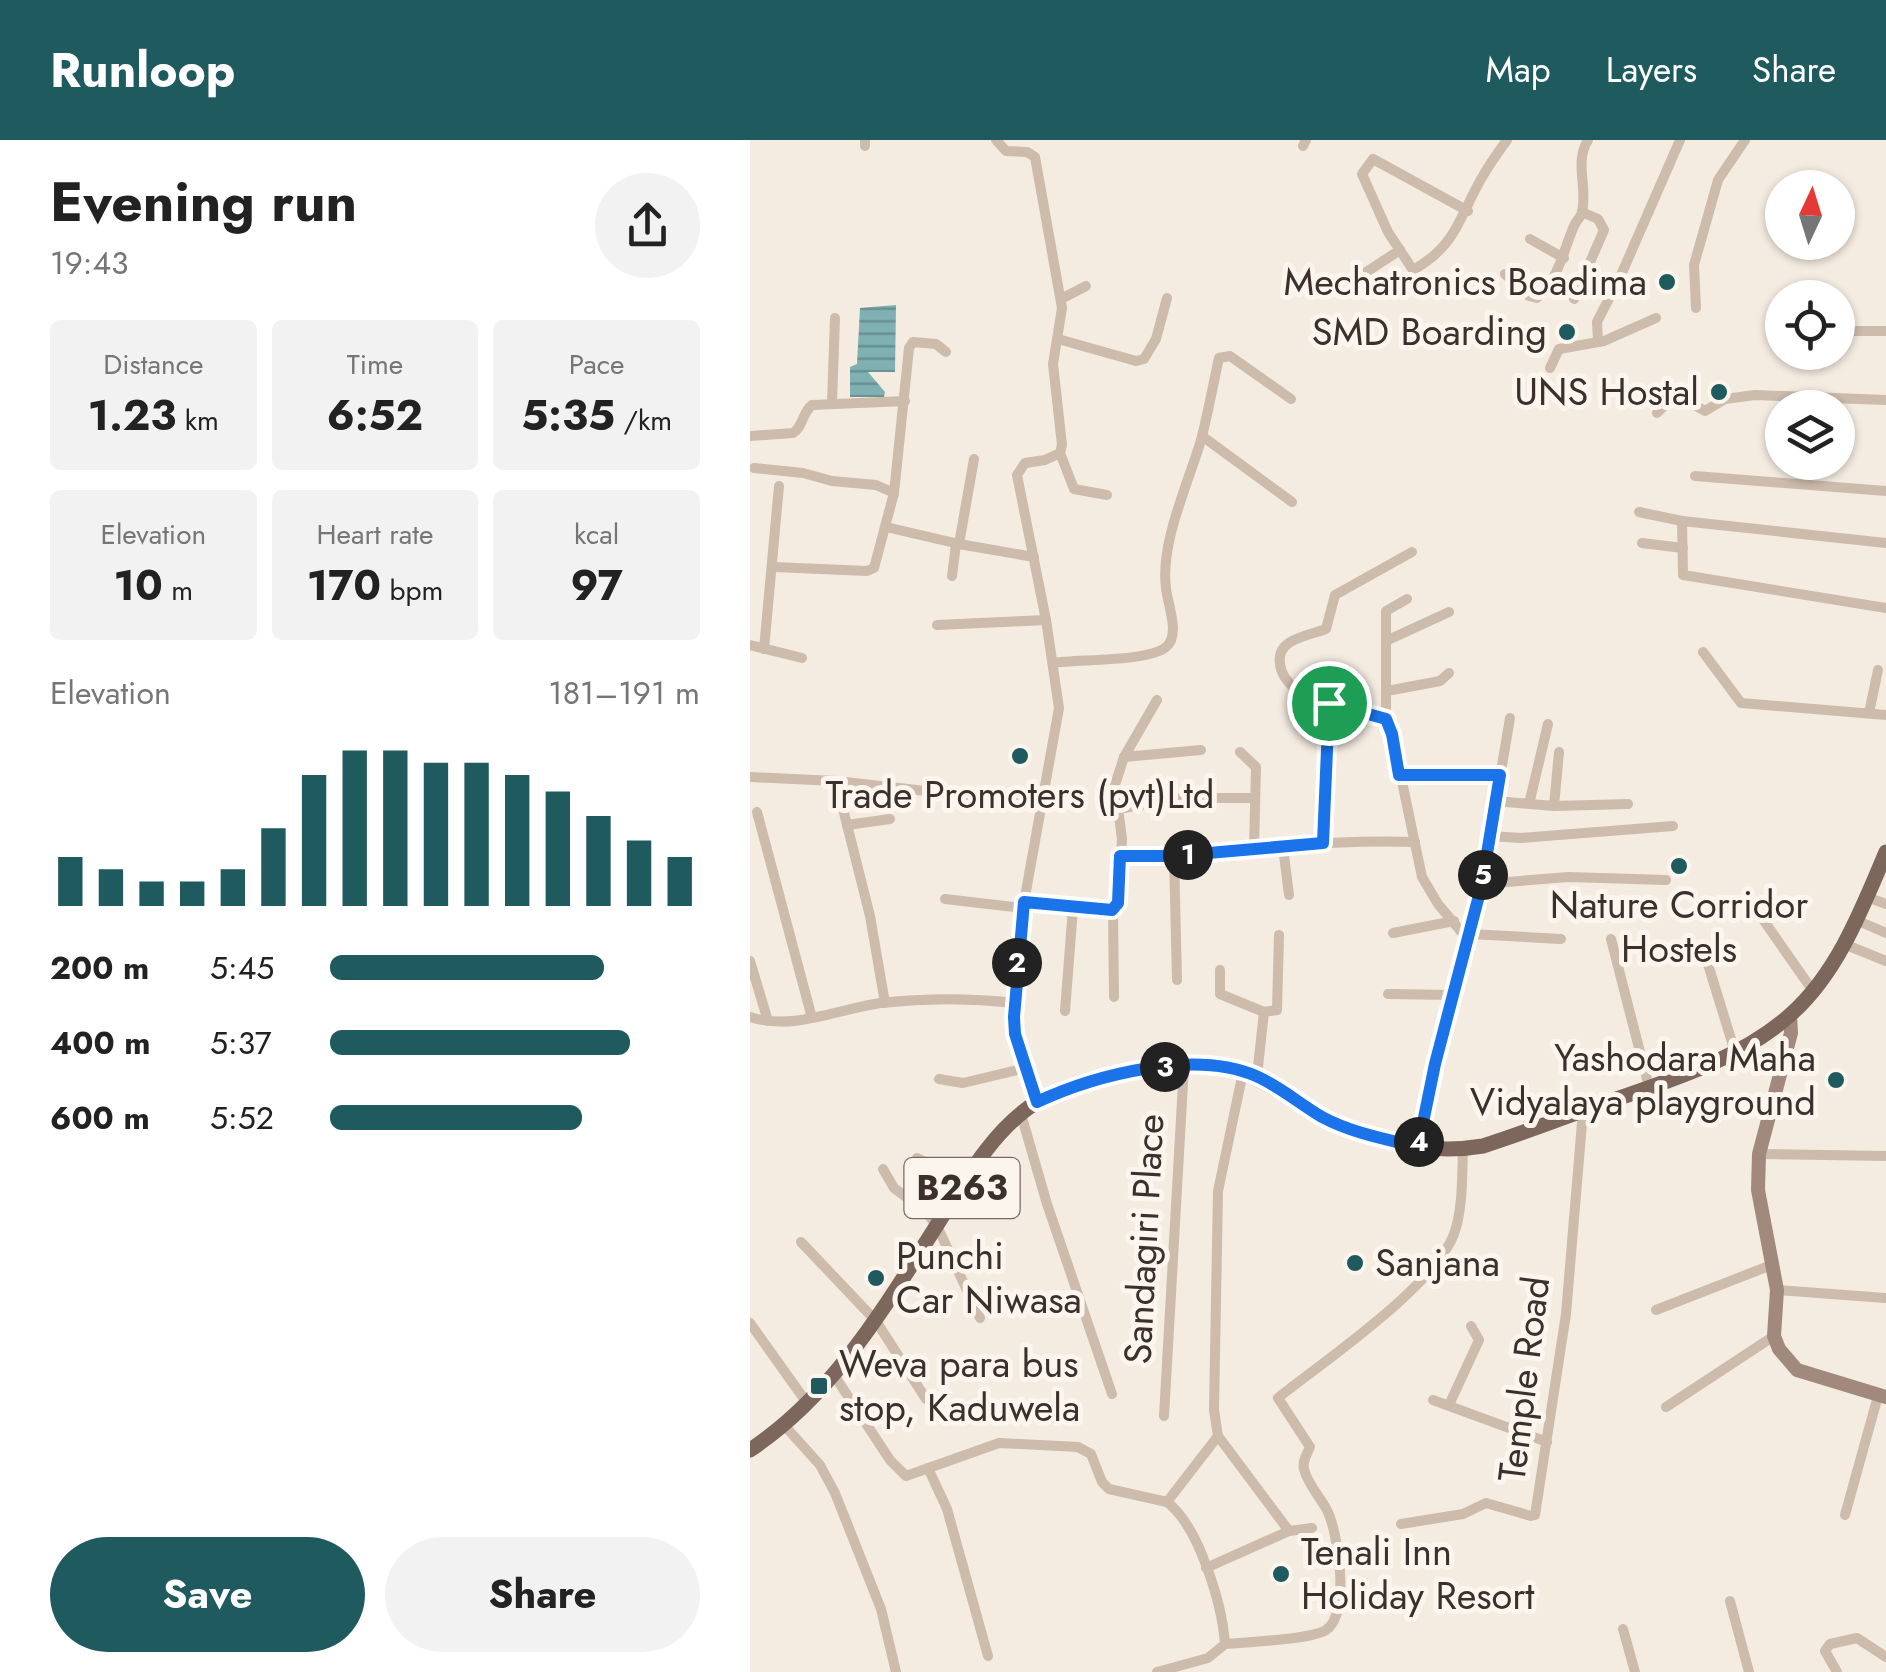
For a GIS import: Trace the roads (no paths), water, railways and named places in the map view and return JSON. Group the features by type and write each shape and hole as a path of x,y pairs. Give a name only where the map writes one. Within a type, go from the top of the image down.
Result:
{"main road":[{"name":"B263","path":"750,1450 784,1425 834,1375 876,1321 994,1142 1037,1102 1106,1076 1184,1066 1250,1074 1324,1118 1360,1133 1418,1147 1463,1149 1516,1136 1735,1052 1790,1015 1813,991 1844,944 1886,852"},
{"path":"1790,1015 1791,1033 1758,1154 1758,1190 1777,1290 1774,1336 1779,1349 1798,1370 1882,1397"}],"street":[{"path":"996,140 1006,151 1027,152 1035,157 1060,299 1053,364 1060,452 1074,489 1108,495"},
{"path":"1493,140 1499,152"},
{"path":"1468,211 1373,159 1362,174 1388,232 1413,270 1437,257 1468,211 1482,176 1507,140"},
{"path":"1505,274 1529,296 1537,298 1564,258 1582,212 1582,150 1588,140"},
{"path":"1598,340 1601,312 1680,140"},
{"path":"1696,308 1694,265 1718,180 1745,140"},
{"path":"1574,299 1604,230 1598,220 1582,212"},
{"path":"1530,239 1564,258"},
{"path":"1351,282 1400,250"},
{"path":"1060,299 1086,286"},
{"path":"1058,339 1136,361 1144,359 1156,339 1167,298"},
{"path":"832,403 835,318"},
{"path":"1550,368 1559,350 1616,336 1656,318"},
{"path":"1855,332 1886,331"},
{"path":"774,567 867,571 874,568 894,493 910,348 913,342 936,344 946,352"},
{"path":"1054,662 1146,654 1167,647 1173,623 1165,586 1166,557 1202,436 1219,358 1225,355 1291,399"},
{"path":"1656,413 1669,401 1686,400 1704,411 1724,400 1755,395 1886,400"},
{"path":"750,436 793,433 798,430 805,410 812,406 905,401"},
{"path":"1202,436 1292,502"},
{"path":"1037,1102 1015,1034 1014,1003 1024,905 1059,708 1054,662 1017,475 1025,463 1060,452"},
{"path":"952,576 974,459"},
{"path":"754,468 803,472 832,482 876,486 894,493"},
{"path":"1695,476 1886,491"},
{"path":"764,648 780,486"},
{"path":"1639,512 1682,521 1886,544"},
{"path":"1682,521 1683,576 1886,608"},
{"path":"886,527 1034,557"},
{"path":"1642,544 1682,548"},
{"path":"1386,719 1329,703 1288,684 1280,669 1278,652 1283,645 1326,629 1335,595 1412,552"},
{"path":"1407,599 1386,611 1386,719 1422,877 1438,904 1469,937 1561,939"},
{"path":"1388,640 1449,612"},
{"path":"937,625 1046,620"},
{"path":"750,645 802,658"},
{"path":"1703,652 1742,703 1886,715"},
{"path":"1869,713 1878,670"},
{"path":"1387,690 1440,681 1449,673"},
{"path":"1114,996 1112,910 1118,903 1120,856 1114,785 1124,757 1157,700"},
{"path":"1323,843 1329,703"},
{"path":"1418,1147 1482,884 1510,718"},
{"path":"1530,804 1548,724"},
{"path":"1124,757 1202,750"},
{"path":"1240,752 1256,767 1254,849"},
{"path":"1554,806 1559,752"},
{"path":"1399,775 1500,775"},
{"path":"750,777 836,780 1042,804"},
{"path":"836,780 870,916 885,1003"},
{"path":"1118,809 1182,798 1255,798"},
{"path":"1495,801 1554,806 1628,804"},
{"path":"757,812 812,1018"},
{"path":"847,825 890,819"},
{"path":"1490,836 1521,838 1672,826"},
{"path":"1120,856 1174,856 1361,840 1416,842"},
{"path":"1283,846 1288,895"},
{"path":"1174,856 1176,980"},
{"path":"1482,884 1568,877 1666,880"},
{"path":"1868,897 1886,904"},
{"path":"945,899 1112,910"},
{"path":"1065,1011 1072,908"},
{"path":"1762,918 1813,991"},
{"path":"1856,920 1886,933"},
{"path":"1393,933 1454,921"},
{"path":"1220,970 1220,994 1264,1012 1277,1010 1279,934"},
{"path":"1611,938 1649,1087"},
{"path":"1844,944 1886,961"},
{"path":"750,961 768,1021"},
{"path":"1708,962 1735,1052"},
{"path":"1388,994 1454,995"},
{"path":"750,1017 768,1021 812,1018 885,1003 966,998 1014,1003"},
{"path":"1264,1012 1218,1191 1214,1410 1218,1436 1289,1531"},
{"name":"Sandagiri Place","path":"1164,1416 1184,1066"},
{"path":"939,1079 963,1084 1026,1068"},
{"name":"Temple Road","path":"1402,1524 1464,1514 1486,1503 1535,1515 1566,1314 1583,1111"},
{"path":"1021,1114 1047,1204 1112,1394"},
{"path":"1157,1672 1208,1658 1225,1644 1300,1637 1326,1630 1334,1618 1340,1586 1338,1537 1304,1472 1310,1447 1278,1398 1413,1287 1448,1247 1455,1231 1463,1149"},
{"path":"1758,1154 1886,1156"},
{"path":"917,1158 966,1182"},
{"path":"883,1169 894,1188 925,1211 936,1226 980,1318"},
{"path":"801,1242 876,1321 926,1399"},
{"path":"1656,1310 1774,1264"},
{"path":"1777,1290 1885,1298"},
{"path":"750,1323 807,1403"},
{"path":"1448,1405 1478,1340 1471,1326"},
{"path":"1666,1407 1774,1336"},
{"path":"834,1375 890,1460 906,1476 999,1443 1078,1447 1091,1454 1109,1490 1167,1502 1179,1511 1206,1568 1225,1644"},
{"path":"1845,1514 1882,1397"},
{"path":"1433,1400 1547,1442"},
{"path":"784,1425 820,1465 835,1493 881,1609 896,1672"},
{"path":"1167,1502 1218,1436"},
{"path":"928,1468 947,1509 988,1656"},
{"path":"1206,1568 1289,1531 1312,1528"},
{"path":"1730,1601 1749,1672"},
{"path":"1623,1629 1635,1672"},
{"path":"1837,1672 1826,1651 1830,1644 1857,1638 1886,1657"}],"water":[{"path":"896,305 895,372 868,372 885,392 884,397 850,397 850,367 857,364 860,308"}],"place":[{"name":"Mechatronics Boadima","path":"1667,282"},
{"name":"SMD Boarding","path":"1567,332"},
{"name":"UNS Hostal","path":"1719,392"},
{"name":"Trade Promoters (pvt)Ltd","path":"1020,756"},
{"name":"Nature Corridor Hostels","path":"1679,866"},
{"name":"Yashodara Maha Vidyalaya playground","path":"1836,1080"},
{"name":"Sanjana","path":"1355,1263"},
{"name":"Punchi Car Niwasa","path":"876,1278"},
{"name":"Weva para bus stop, Kaduwela","path":"819,1386"},
{"name":"Tenali Inn Holiday Resort","path":"1281,1574"}]}
